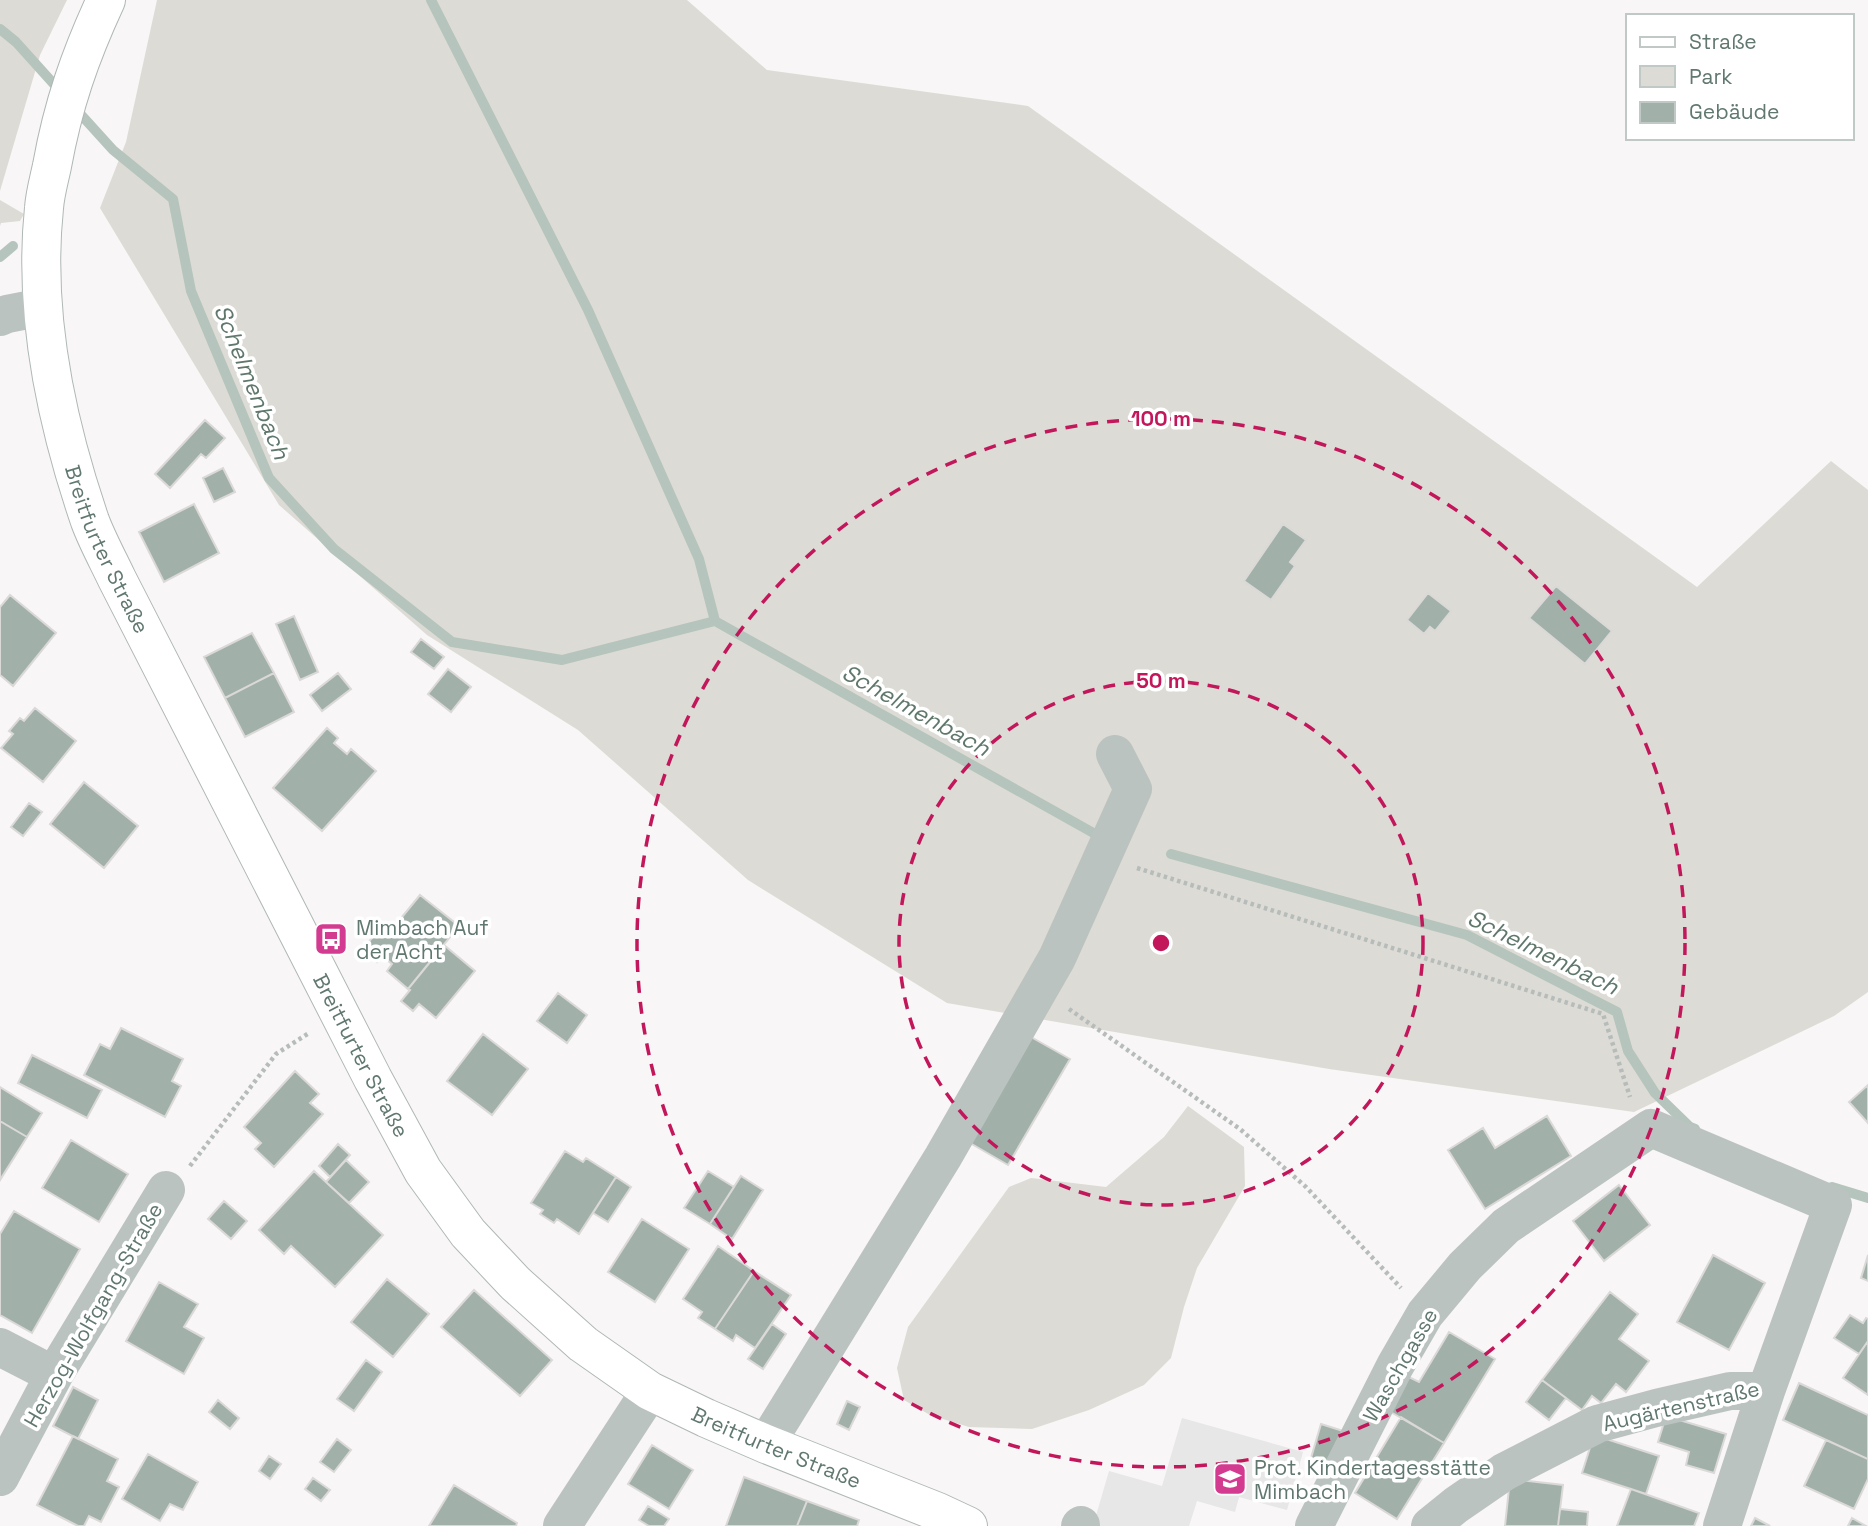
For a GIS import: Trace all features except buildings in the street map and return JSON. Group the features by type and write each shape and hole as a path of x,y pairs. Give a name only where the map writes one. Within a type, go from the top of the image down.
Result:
{"main road":[{"name":"Breitfurter Straße","path":"106,0 75,74 58,135 44,206 41,256 43,307 49,362 64,432 91,523 117,579 373,1079 423,1171 468,1233 515,1283 583,1343 650,1391 766,1444 968,1526"}],"street":[{"path":"0,317 43,307"},
{"path":"766,1444 943,1157 1057,958 1133,789 1115,754"},
{"name":"Augärtenstraße","path":"1430,1526 1504,1472 1597,1424 1730,1391 1766,1391 1833,1205 1646,1130"},
{"name":"Waschgasse","path":"1314,1526 1395,1366 1425,1314 1465,1266 1506,1226 1646,1130"},
{"name":"Herzog-Wolfgang-Straße","path":"0,1477 54,1375 166,1190"},
{"path":"0,1347 54,1375"},
{"path":"562,1526 650,1391"},
{"path":"1722,1526 1766,1391"}],"path":[{"path":"1103,857 1603,1014 1646,1130"},
{"path":"1039,989 1241,1129 1306,1186 1425,1314"},
{"path":"166,1190 180,1179 276,1054"}],"shaded area":[{"name":"Prot. Kindertagesstätte Mimbach","path":"1182,1418 1303,1452 1287,1510 1239,1497 1235,1512 1197,1501 1189,1526 1093,1526 1109,1471 1162,1486"}],"green space":[{"path":"0,0 67,0 40,55 0,191"},
{"path":"157,0 687,0 767,70 1028,106 1697,587 1831,461 1868,490 1868,992 1834,1016 1634,1112 1329,1069 947,1003 748,880 578,730 427,635 279,505 100,208 126,142"},
{"path":"0,200 24,214 20,221 1,223 0,226"},
{"path":"1188,1106 1244,1147 1245,1186 1197,1268 1171,1358 1144,1385 1089,1410 1032,1429 969,1427 930,1415 904,1400 897,1368 908,1327 1009,1187 1031,1178 1106,1187 1164,1137"}],"waterway":[{"name":"Schelmenbach","path":"431,0 588,310 699,559 715,621"},
{"name":"Schelmenbach","path":"0,29 16,42 61,92"},
{"name":"Schelmenbach","path":"74,107 113,150 173,199 191,291 269,478 334,549 452,642 562,660 715,621 1097,835"},
{"path":"0,257 13,246"},
{"name":"Schelmenbach","path":"1171,854 1467,935 1617,1012 1628,1051 1655,1093 1695,1129"},
{"name":"Schelmenbach","path":"1832,1187 1868,1198"}],"place":[{"name":"Mimbach Auf der Acht","path":"331,939"},
{"name":"Prot. Kindertagesstätte Mimbach","path":"1230,1479"}]}
